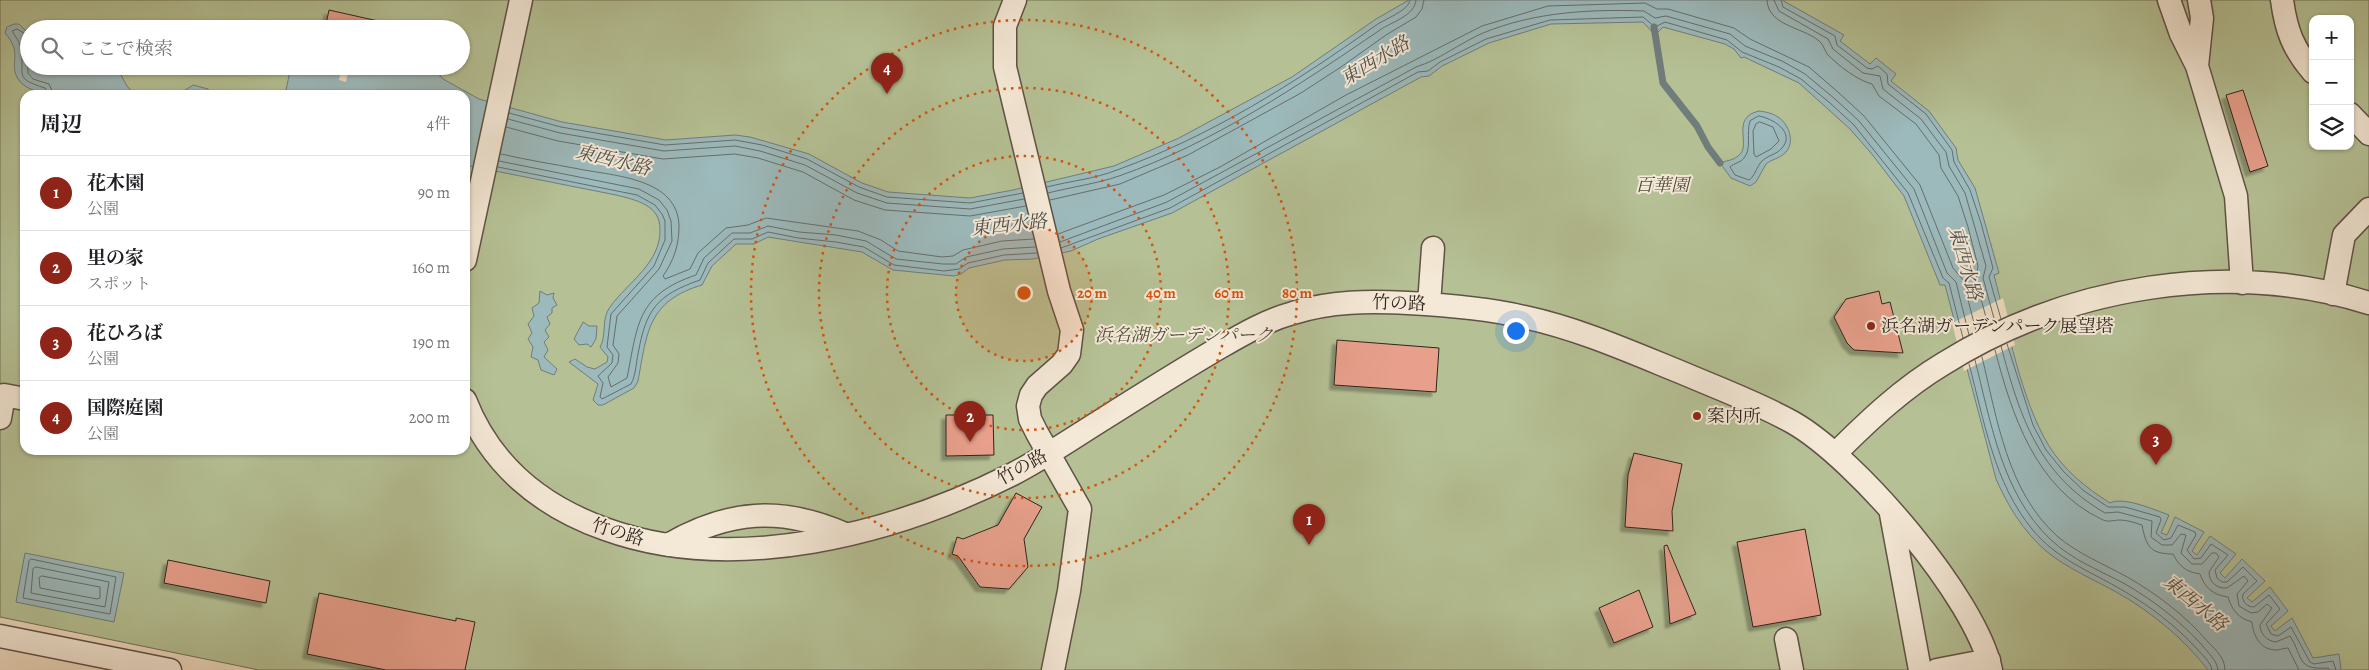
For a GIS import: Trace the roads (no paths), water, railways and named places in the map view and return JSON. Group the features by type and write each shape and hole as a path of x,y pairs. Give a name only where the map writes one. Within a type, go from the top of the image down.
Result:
{"lane":[{"path":"1015,0 1005,26 1005,67 1059,291 1072,330 1069,354 1062,364 1037,386 1031,394 1028,406 1030,419 1080,509 1070,592 1053,670"},
{"path":"2169,0 2181,34 2197,66 2236,196 2242,283"},
{"path":"2197,66 2202,18 2198,0"},
{"path":"2282,0 2286,30 2302,60 2309,68"},
{"path":"470,236 521,2"},
{"path":"2354,118 2369,134"},
{"path":"2333,294 2344,235 2369,209"},
{"path":"1429,304 1433,248"},
{"path":"1836,453 1882,410 1943,364 1985,340 2029,320 2106,296 2168,285 2242,283 2263,284 2333,294 2369,303"},
{"name":"竹の路","path":"470,413 487,444 506,468 528,489 553,506 587,523 622,535 696,549 734,550 776,546 845,534 900,519 940,506 1018,472 1179,371 1253,329 1291,313 1332,303 1375,301 1468,307 1526,317 1606,342 1711,385 1793,422 1836,453 1891,512 1952,591 1971,619 1990,665"},
{"path":"0,418 4,395 20,398"},
{"path":"1891,512 1920,670"},
{"path":"668,545 702,528 724,520 757,514 790,516 821,523 845,534"},
{"path":"0,636 170,670"},
{"path":"1786,639 1792,670"},
{"path":"1936,670 1990,665"}],"water":[{"name":"東西水路","path":"1409,0 1782,0 1844,35 1840,41 1870,64 1876,58 1896,74 1891,81 1929,111 1956,148 1958,160 1975,188 1999,273 1994,275 2023,386 2039,428 2061,463 2076,478 2110,503 2116,501 2131,502 2169,515 2161,533 2167,535 2175,517 2204,532 2192,551 2197,555 2210,536 2236,554 2220,573 2225,578 2242,559 2265,581 2247,598 2252,602 2270,587 2288,611 2271,626 2275,631 2292,618 2313,658 2339,654 2341,670 2208,670 2178,637 2156,618 2118,593 2081,574 2046,551 2017,518 1996,479 1945,285 1940,285 1904,196 1850,129 1799,83 1744,57 1741,58 1734,49 1725,44 1663,27 1655,35 1643,22 1551,24 1489,43 1442,66 1429,76 1421,77 1172,213 1098,239 1071,251 1033,259 1005,260 969,268 961,274 954,276 893,270 862,252 768,237 754,244 736,244 712,266 702,285 670,300 660,309 648,333 638,381 634,388 603,405 598,405 593,400 598,384 569,362 575,359 587,367 595,369 607,362 608,357 600,347 607,311 642,271 655,252 659,241 660,229 656,214 646,205 616,195 470,166 470,94 479,99 562,122 666,140 735,135 750,137 809,154 862,183 888,192 970,198 1013,190 1114,166 1179,138 1292,77 1376,19"},
{"path":"14,24 20,25 20,75 121,75 131,90 34,90 26,87 15,73 14,47 5,33 7,27"},
{"path":"289,75 439,75 463,90 286,90"},
{"path":"193,85 208,90 186,90"},
{"path":"1759,111 1767,112 1782,120 1790,133 1790,143 1786,152 1766,164 1756,182 1750,186 1731,178 1720,163 1738,156 1742,151 1745,120 1750,115"},
{"path":"540,291 547,295 554,293 553,298 557,305 552,308 552,313 547,317 550,324 545,330 549,337 544,342 548,350 544,357 557,369 554,375 541,370 538,360 531,357 533,347 528,339 532,333 528,324 534,316 532,308 539,303"},
{"path":"583,322 589,326 597,326 596,339 591,347 587,344 579,345 574,339"},
{"path":"25,553 124,573 114,622 16,602"}],"waterway":[{"path":"1654,27 1663,83 1697,126 1708,147 1720,163"}],"place":[{"name":"国際庭園","path":"887,94"},
{"name":"浜名湖ガーデンパーク展望塔","path":"1871,326"},
{"name":"案内所","path":"1697,416"},
{"name":"里の家","path":"970,442"},
{"name":"花ひろば","path":"2156,465"},
{"name":"花木園","path":"1309,545"}],"park label":[{"name":"百華園","path":"1662,185"},
{"name":"浜名湖ガーデンパーク","path":"1184,335"}]}
